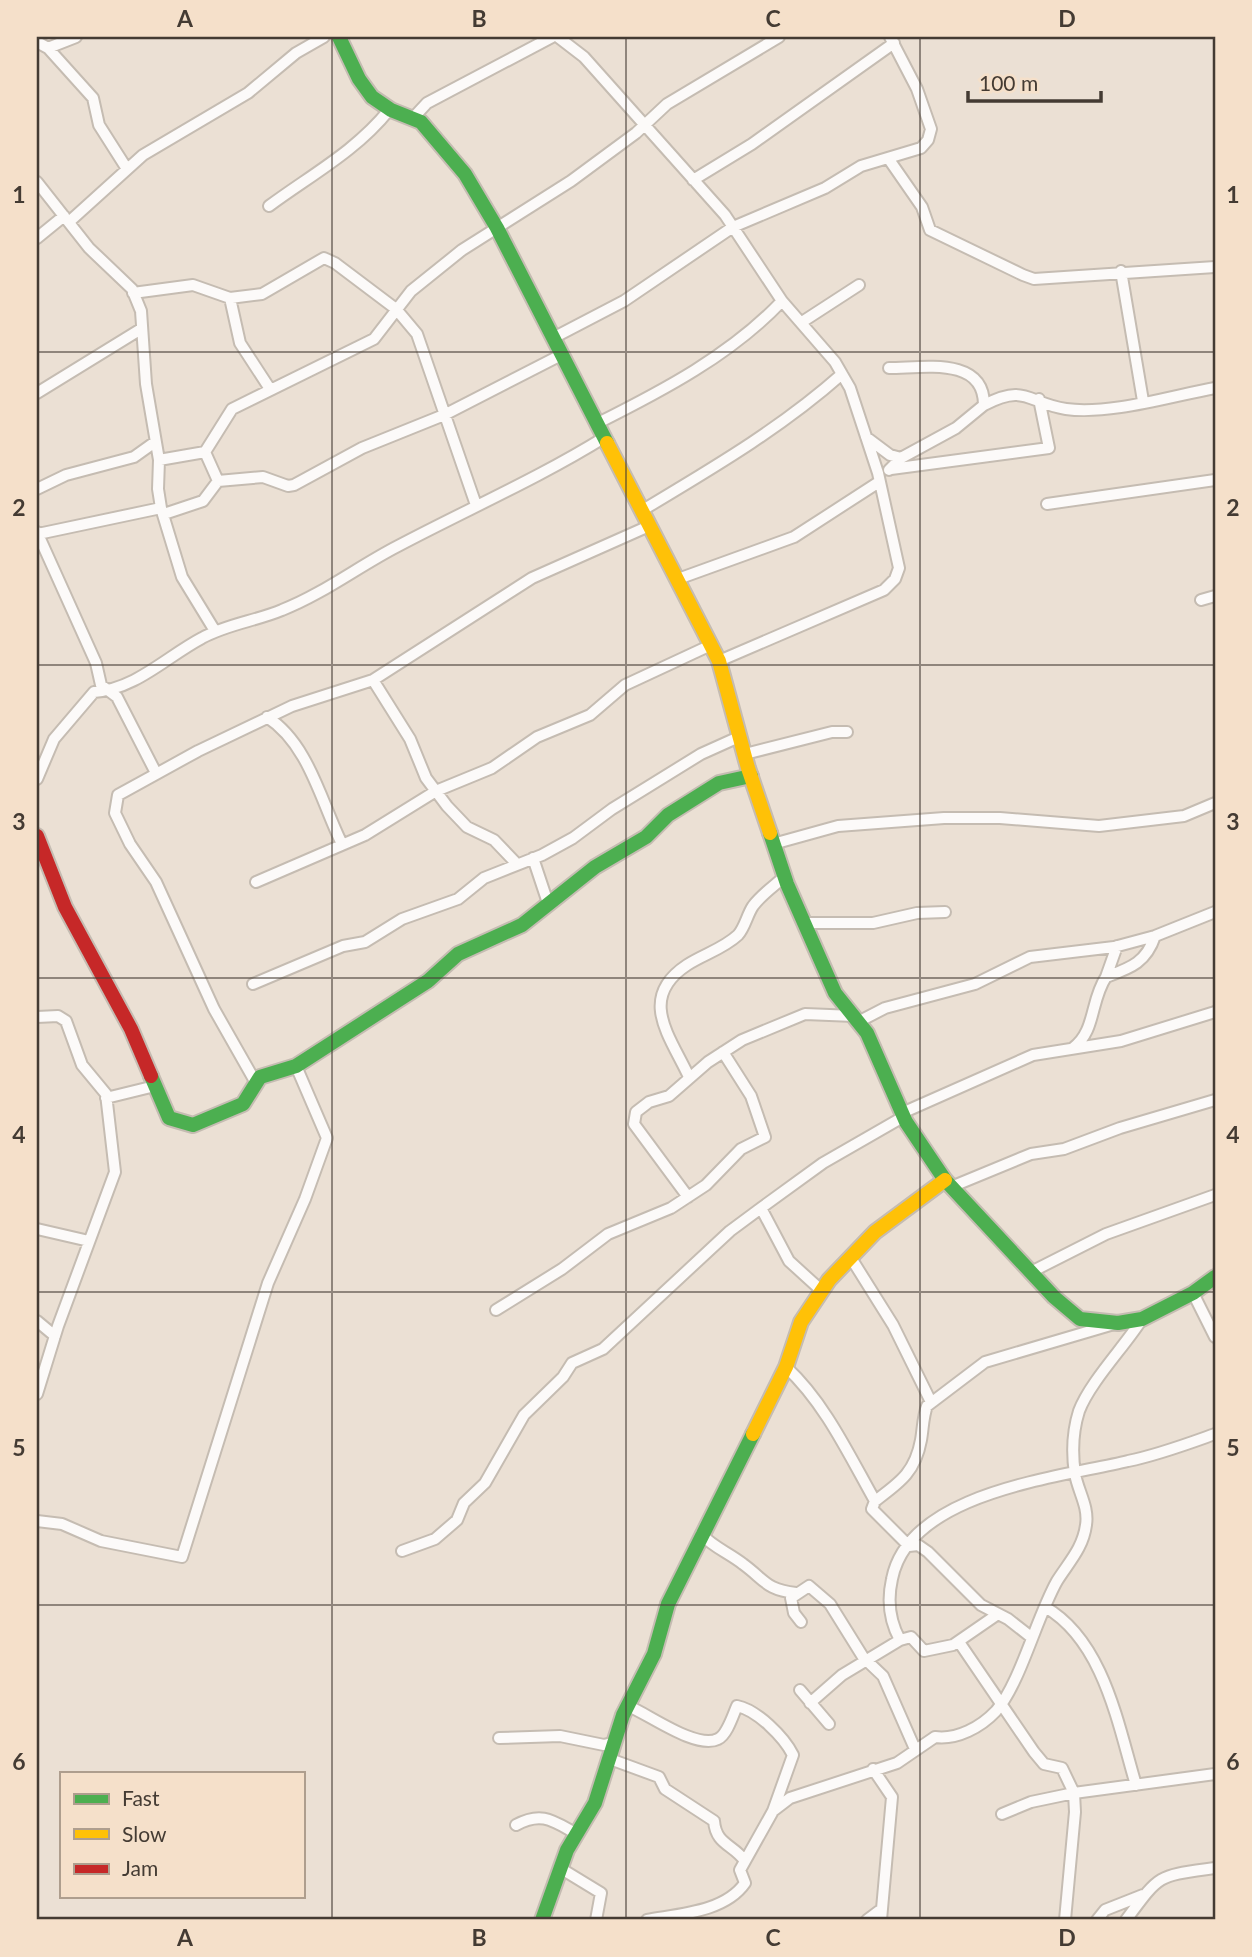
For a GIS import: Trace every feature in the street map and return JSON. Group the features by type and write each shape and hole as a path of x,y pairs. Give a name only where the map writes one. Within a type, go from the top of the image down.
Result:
{"street":[{"path":"48,48 76,37"},
{"path":"37,238 67,219 162,142 248,93 296,53 324,37"},
{"path":"339,37 363,86 389,110 414,117 462,168 497,228 719,661 751,776 784,877 835,993 867,1033 903,1115 948,1184 1081,1326"},
{"path":"414,117 427,103 552,37"},
{"path":"558,37 583,57 733,227 782,301 842,374 850,388 878,478 900,568 895,579 884,590 719,661"},
{"path":"205,452 228,412 374,339 411,291 438,269 571,181 645,126 653,114 667,104 779,37"},
{"path":"553,338 624,301 733,227 825,188 861,166 921,148 928,141 931,129 918,89 892,40 752,144 693,180"},
{"path":"37,42 48,48 93,98 99,125 127,169"},
{"path":"269,206 350,150 373,130 389,110"},
{"path":"888,158 922,207 930,229 1034,279 1121,271 1215,267"},
{"path":"37,182 89,248 133,293 141,312 159,460 158,489 162,511 182,577 215,631"},
{"path":"133,293 194,285 230,298 272,291 324,258 396,309 417,334 476,505"},
{"path":"1121,271 1143,401"},
{"path":"802,323 859,285"},
{"path":"230,298 240,342 270,389"},
{"path":"596,424 648,398 703,364 742,337 782,301"},
{"path":"37,393 141,329"},
{"path":"156,773 117,697 101,685 96,663 37,533 203,501 218,481 271,477 288,486 294,485 362,447 444,415 561,355"},
{"path":"889,368 959,369 972,374 982,384 984,405"},
{"path":"641,511 723,463 773,429 842,374"},
{"path":"678,579 794,537 891,469 901,458 956,428 984,405 1006,393 1039,399 1065,409 1098,409 1215,388"},
{"path":"891,469 1049,447 1039,399"},
{"path":"37,779 54,739 71,715 94,692 108,691 161,666 215,631 282,610 476,505 549,472 605,437"},
{"path":"866,437 890,455 901,458"},
{"path":"37,489 66,475 134,457 155,442"},
{"path":"159,460 205,452"},
{"path":"205,452 218,481"},
{"path":"1047,504 1215,480"},
{"path":"256,1083 214,1009 156,882 130,844 115,813 118,795 156,773 292,706 373,680 532,578 649,526"},
{"path":"1201,600 1215,596"},
{"path":"257,882 365,835 436,791 492,768 537,737 590,715 625,685 711,645"},
{"path":"373,680 410,739 426,778 436,791 467,827 494,840 516,863"},
{"path":"267,718 281,726 291,738 315,781 342,844"},
{"path":"745,754 832,732 847,732"},
{"path":"253,984 343,946 365,942 402,919 458,899 484,878 573,838 612,809 701,754 741,736"},
{"path":"37,836 65,907 131,1029 169,1118 194,1125 243,1104 260,1077 296,1066 428,981 458,954 523,925 595,867 646,837 668,815 719,783 751,776"},
{"path":"773,844 838,826 944,818 1000,818 1099,826 1184,816 1215,803"},
{"path":"533,858 548,903"},
{"path":"689,1077 665,1030 658,1007 663,989 686,966 719,949 740,933 754,906 784,877"},
{"path":"804,923 873,923 917,913 945,912"},
{"path":"688,1197 634,1124 636,1112 649,1102 669,1096 689,1077 742,1040 805,1014 856,1019 885,1008 975,984 1030,957 1116,946 1154,936 1215,912"},
{"path":"1106,977 1136,966 1144,958 1154,936"},
{"path":"1073,1048 1087,1036 1095,1001 1116,946"},
{"path":"402,1551 435,1539 457,1520 464,1503 485,1483 524,1415 563,1377 572,1363 603,1349 730,1231 823,1163 903,1115 1033,1055 1121,1041 1215,1012"},
{"path":"37,1017 58,1016 66,1021 82,1065 106,1098 114,1172 37,1394"},
{"path":"496,1310 562,1269 608,1234 656,1216 688,1197 706,1185 741,1149 765,1137 751,1096 723,1052"},
{"path":"37,1521 62,1524 101,1541 182,1557 268,1283 305,1199 327,1139 296,1066"},
{"path":"106,1098 155,1086"},
{"path":"542,1920 560,1868 595,1803 628,1706 654,1654 668,1604 786,1367 801,1322 822,1291 884,1224 948,1184 1031,1154 1064,1149 1120,1128 1215,1100"},
{"path":"1031,1272 1106,1234 1215,1195"},
{"path":"761,1208 789,1261 822,1291"},
{"path":"37,1228 89,1241"},
{"path":"851,1258 893,1325 931,1402"},
{"path":"909,1546 872,1509 874,1501 898,1486 912,1466 920,1444 925,1410 931,1402 985,1362 1081,1326 1142,1319 1193,1293 1215,1278"},
{"path":"1193,1293 1215,1336"},
{"path":"773,1811 790,1798 897,1763 935,1737 949,1739 973,1729 1000,1705 1045,1607 1079,1549 1086,1528 1087,1516 1075,1474 1073,1438 1080,1410 1091,1390 1142,1319"},
{"path":"37,1321 55,1336"},
{"path":"786,1367 806,1385 874,1501"},
{"path":"900,1640 893,1627 887,1599 898,1560 921,1529 936,1517 994,1492 1140,1459 1215,1434"},
{"path":"701,1534 743,1564 765,1585 777,1591 796,1593"},
{"path":"909,1546 918,1545 928,1552 981,1605 1031,1637"},
{"path":"802,1622 794,1613 791,1598 809,1586 830,1604 868,1661 883,1676 909,1729 915,1749"},
{"path":"1045,1607 1063,1618 1093,1662 1104,1684 1136,1785"},
{"path":"810,1703 842,1675 900,1640 911,1637 925,1651 959,1642 998,1615"},
{"path":"959,1642 1000,1705 1018,1725 1044,1764 1062,1768 1074,1793 1065,1920"},
{"path":"800,1690 830,1724"},
{"path":"628,1706 646,1713 652,1720 678,1733 710,1740 718,1739 724,1733 737,1706 747,1708 776,1731 793,1755 773,1811 740,1870 746,1883 738,1895 716,1905 647,1920"},
{"path":"499,1738 560,1736 604,1745 615,1742"},
{"path":"610,1759 659,1777 665,1788 705,1812 714,1821 719,1839 725,1846 734,1848 745,1861"},
{"path":"867,1920 880,1915 891,1825 892,1797 873,1769"},
{"path":"1002,1814 1031,1802 1074,1793 1215,1774"},
{"path":"516,1825 532,1817 550,1819 577,1834"},
{"path":"560,1868 601,1893 596,1920"},
{"path":"1126,1920 1153,1884 1167,1875 1215,1868"},
{"path":"1097,1920 1105,1910 1145,1894"}],"traffic: fast":[{"path":"339,37 359,79 372,97 391,110 421,122 465,174 497,228 607,443"},
{"path":"151,1076 169,1118 193,1125 243,1104 260,1077 296,1066 428,981 458,954 522,925 595,867 646,837 668,815 719,783 751,776"},
{"path":"770,833 787,884 835,993 867,1033 906,1122 945,1180 1054,1297 1080,1319 1118,1323 1142,1319 1193,1293 1215,1277"},
{"path":"542,1920 567,1850 595,1803 623,1715 654,1654 668,1604 753,1434"}],"traffic: slow":[{"path":"607,443 719,661 748,768 770,833"},
{"path":"753,1434 786,1367 801,1322 829,1280 875,1232 945,1180"}],"traffic: jam":[{"path":"37,836 65,907 131,1029 151,1076"}]}
